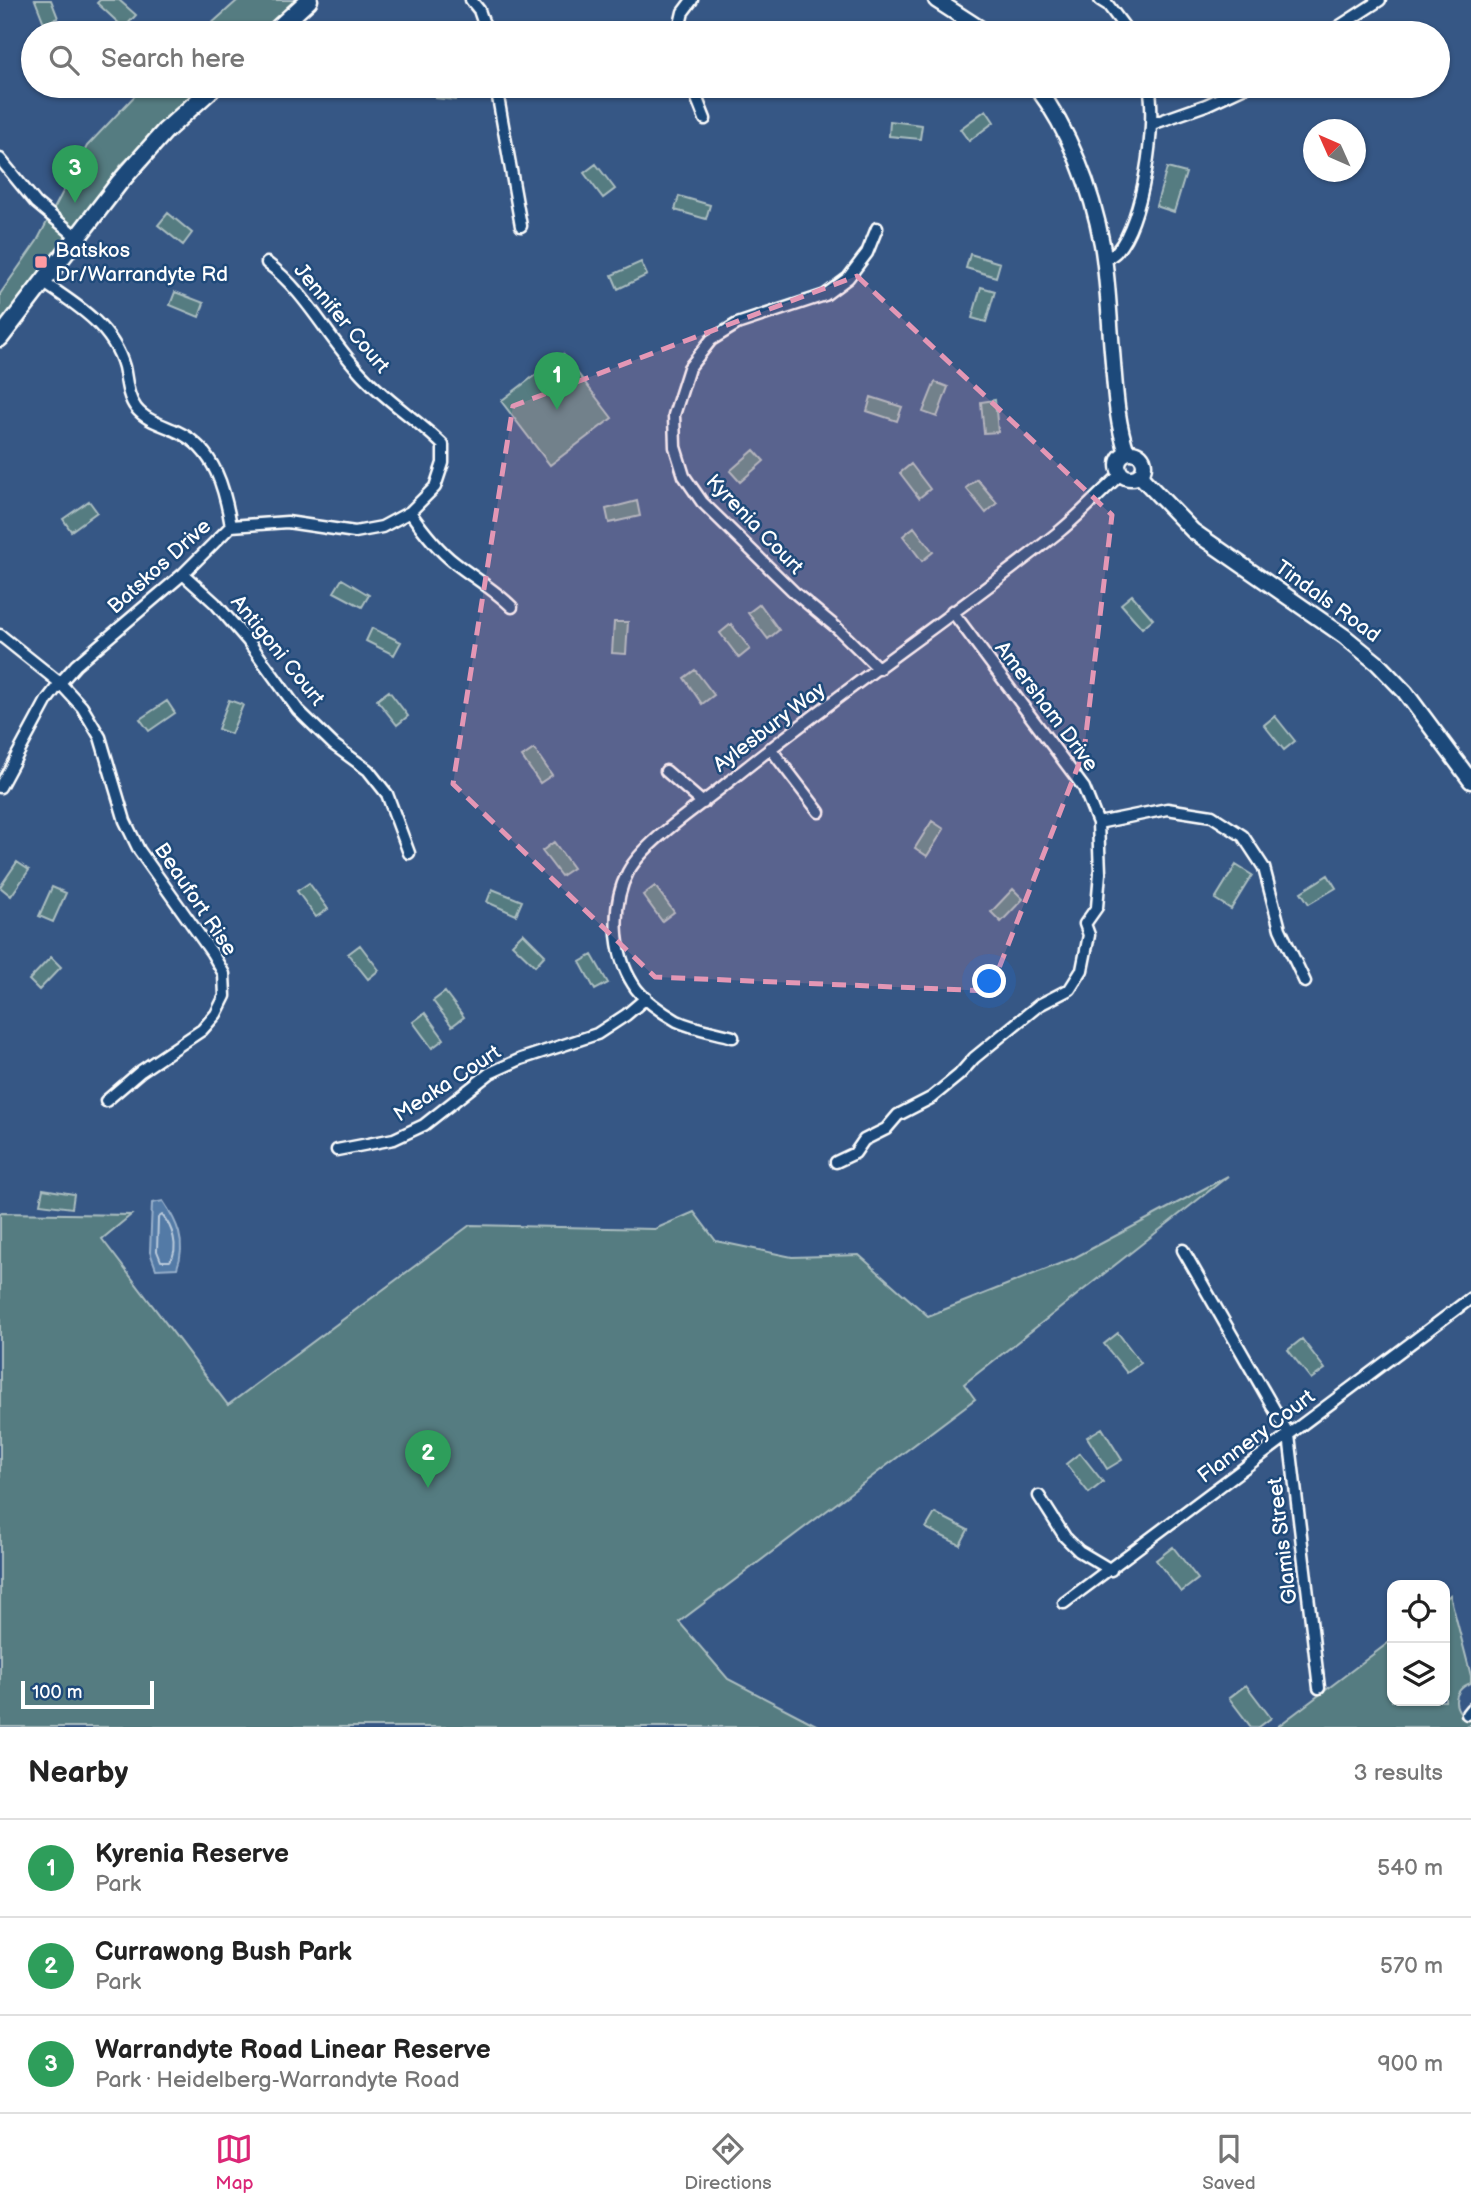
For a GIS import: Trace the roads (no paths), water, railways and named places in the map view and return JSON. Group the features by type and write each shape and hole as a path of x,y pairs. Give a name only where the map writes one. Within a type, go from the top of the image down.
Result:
{"main road":[{"path":"286,21 309,0"},
{"path":"936,0 968,21"},
{"path":"0,338 118,183 165,131 202,98"},
{"path":"1045,98 1076,158 1093,203 1103,261 1122,438 1127,452"},
{"path":"1127,452 1135,452 1142,457 1144,468 1139,475 1128,477 1122,473 1119,461 1127,452"},
{"name":"Tindals Road","path":"1139,475 1193,531 1344,636 1377,663 1405,692 1471,782"}],"street":[{"path":"471,0 483,21"},
{"path":"681,21 683,12 692,0"},
{"path":"1100,0 1108,5 1120,21"},
{"path":"1348,21 1380,0"},
{"path":"498,98 521,226"},
{"path":"697,98 705,119"},
{"path":"1103,261 1116,253 1130,229 1149,157 1152,124 1150,98"},
{"path":"1152,124 1221,98"},
{"path":"0,159 36,203 78,238"},
{"name":"Kyrenia Court","path":"877,228 867,253 848,278 825,295 737,324 711,340 689,368 674,415 676,447 684,476 702,502 796,594 837,628 879,669"},
{"name":"Jennifer Court","path":"231,526 286,522 355,532 382,527 410,512 435,487 443,463 443,445 358,371 285,276 267,263"},
{"name":"Batskos Drive","path":"0,787 47,700 60,683 76,665 183,574 231,526 221,481 205,453 194,441 150,420 136,409 129,394 124,367 108,335 85,310 44,283"},
{"name":"Aylesbury Way","path":"733,1037 678,1021 633,985 620,955 616,924 621,892 629,872 647,846 770,748 879,669 1061,530 1122,473"},
{"path":"410,512 425,534 452,561 502,596 512,607"},
{"name":"Antigoni Court","path":"183,574 215,603 248,641 298,710 334,745 368,770 387,794 409,853"},
{"name":"Amersham Drive","path":"836,1162 855,1153 864,1140 886,1129 898,1115 931,1098 959,1075 974,1058 1039,1005 1070,989 1082,970 1089,935 1085,924 1097,907 1100,873 1098,823 1084,788 952,611"},
{"name":"Beaufort Rise","path":"0,635 60,683 82,707 100,737 125,821 139,849 224,974 225,996 216,1014 202,1030 141,1071 106,1101"},
{"path":"770,748 818,812"},
{"path":"666,771 703,803"},
{"path":"1098,823 1167,809 1212,816 1243,836 1264,868 1280,929 1305,982"},
{"name":"Meaka Court","path":"337,1150 394,1139 424,1125 490,1073 521,1059 597,1034 646,998"},
{"name":"Glamis Street","path":"1184,1250 1289,1435 1319,1688"},
{"name":"Flannery Court","path":"1064,1603 1471,1298"},
{"path":"1039,1496 1065,1537 1079,1550 1111,1570"}],"water":[{"path":"163,1201 181,1241 177,1268 156,1269 150,1252 152,1203"}],"place":[{"name":"Warrandyte Road Linear Reserve","path":"75,203"},
{"name":"Batskos Dr/Warrandyte Rd","path":"41,262"},
{"name":"Kyrenia Reserve","path":"557,410"},
{"name":"Currawong Bush Park","path":"428,1488"}]}
